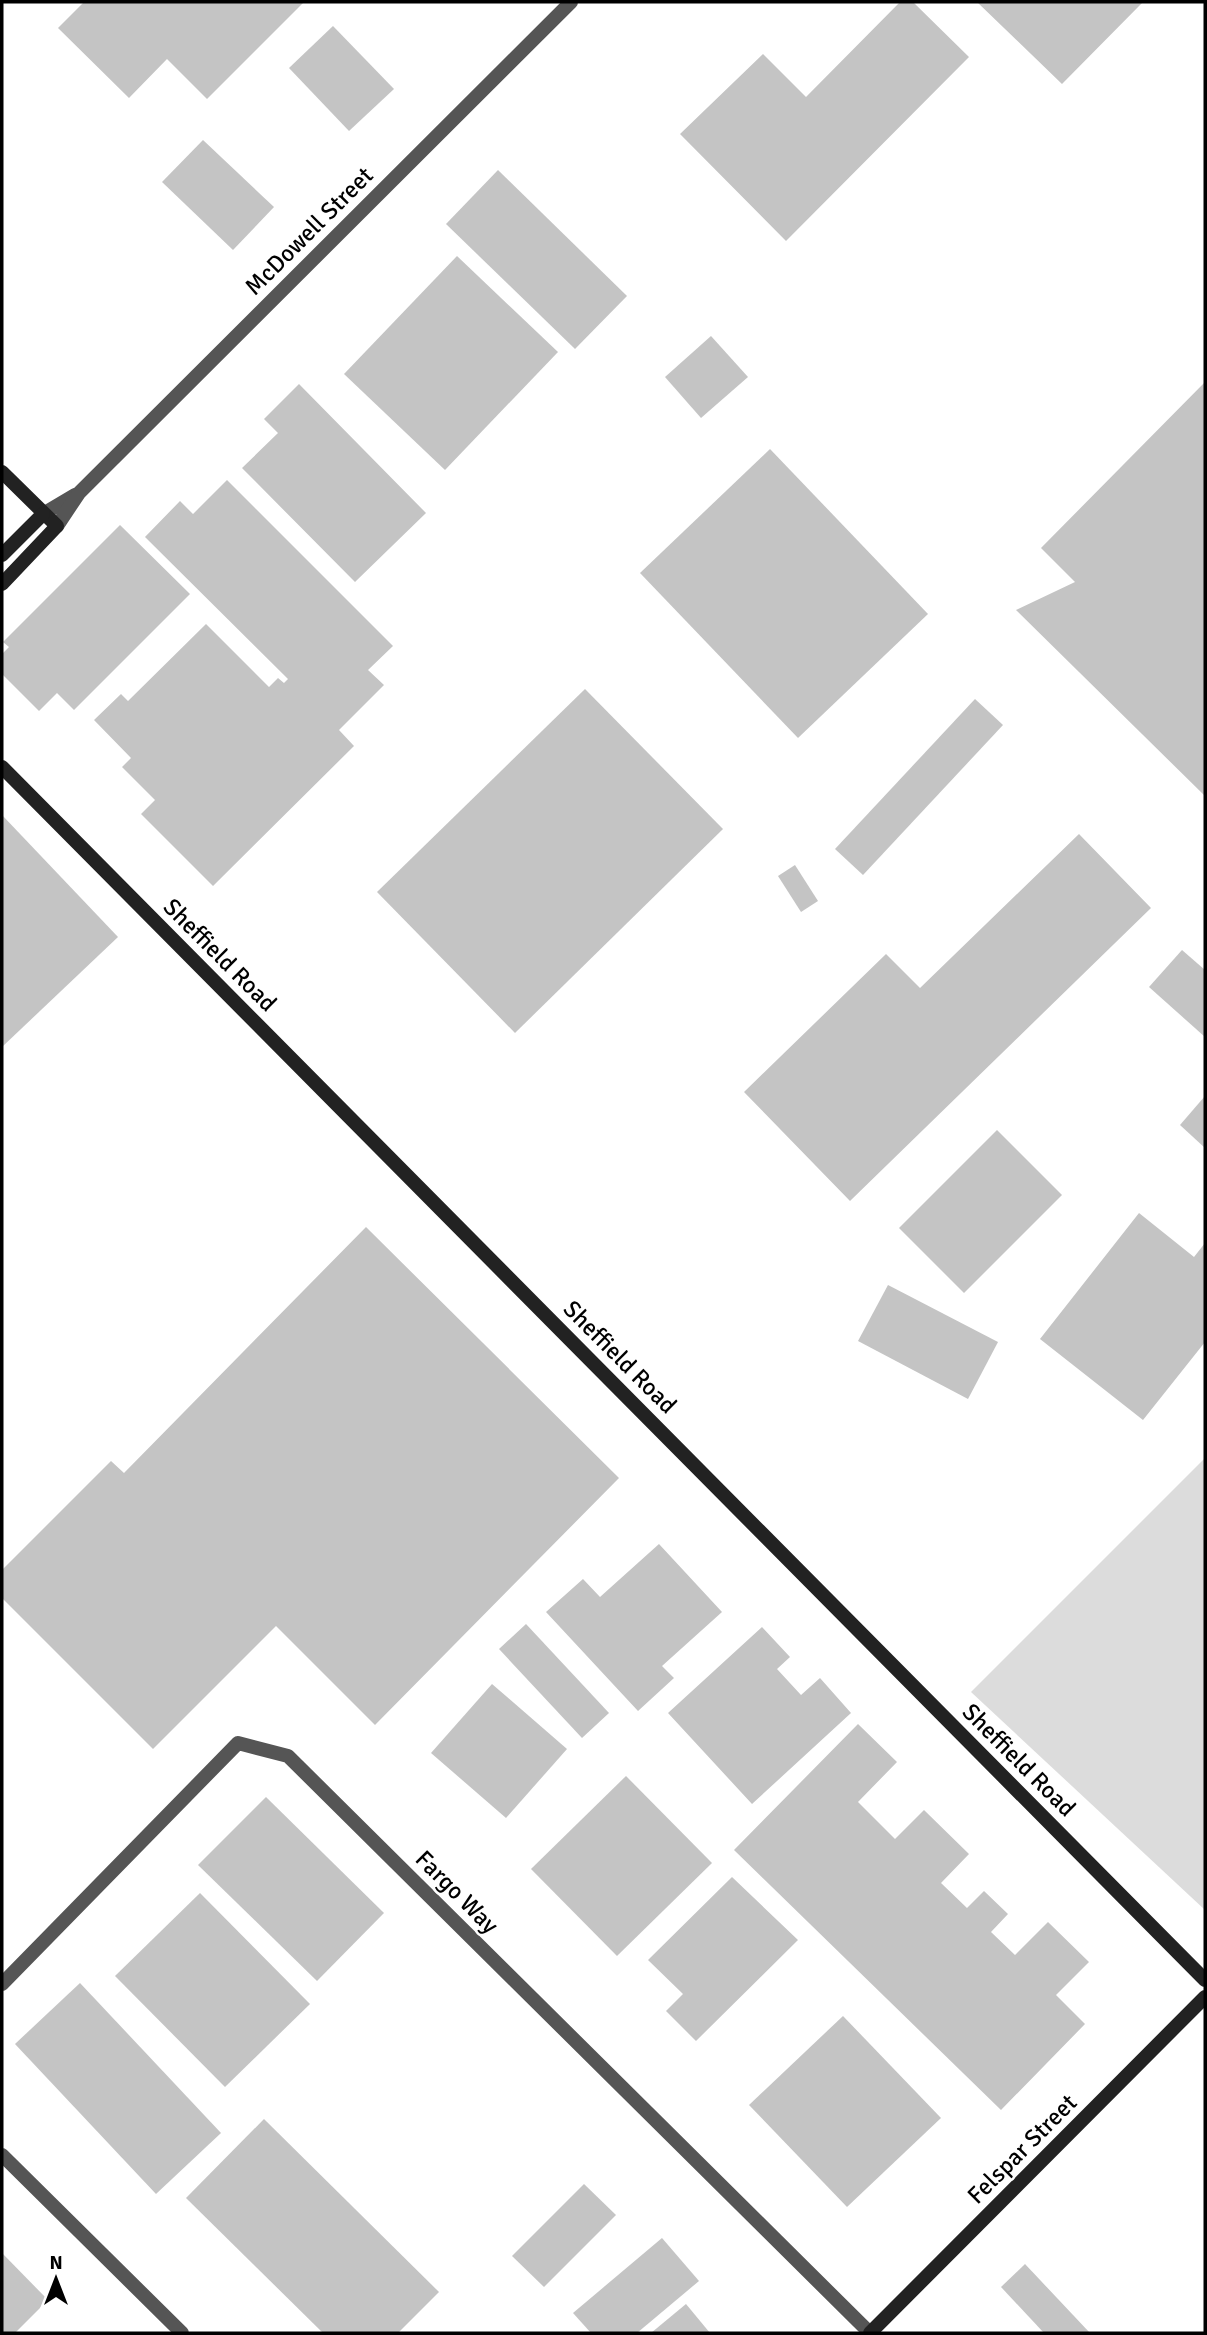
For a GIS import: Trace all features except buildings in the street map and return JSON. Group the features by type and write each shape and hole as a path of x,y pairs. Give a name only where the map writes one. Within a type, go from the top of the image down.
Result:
{"street":[{"name":"McDowell Street","path":"2,584 57,526 79,493 571,2"},
{"path":"2,472 57,526"},
{"name":"McDowell Street","path":"2,555 43,514 79,493"},
{"name":"Sheffield Road","path":"2,767 1205,1980"},
{"name":"Fargo Way","path":"2,1983 238,1743 288,1756 870,2333"},
{"name":"Felspar Street","path":"870,2333 1205,1997"},
{"path":"2,2155 182,2333"}],"shaded area":[{"path":"1205,1458 1205,1910 971,1692"}]}
